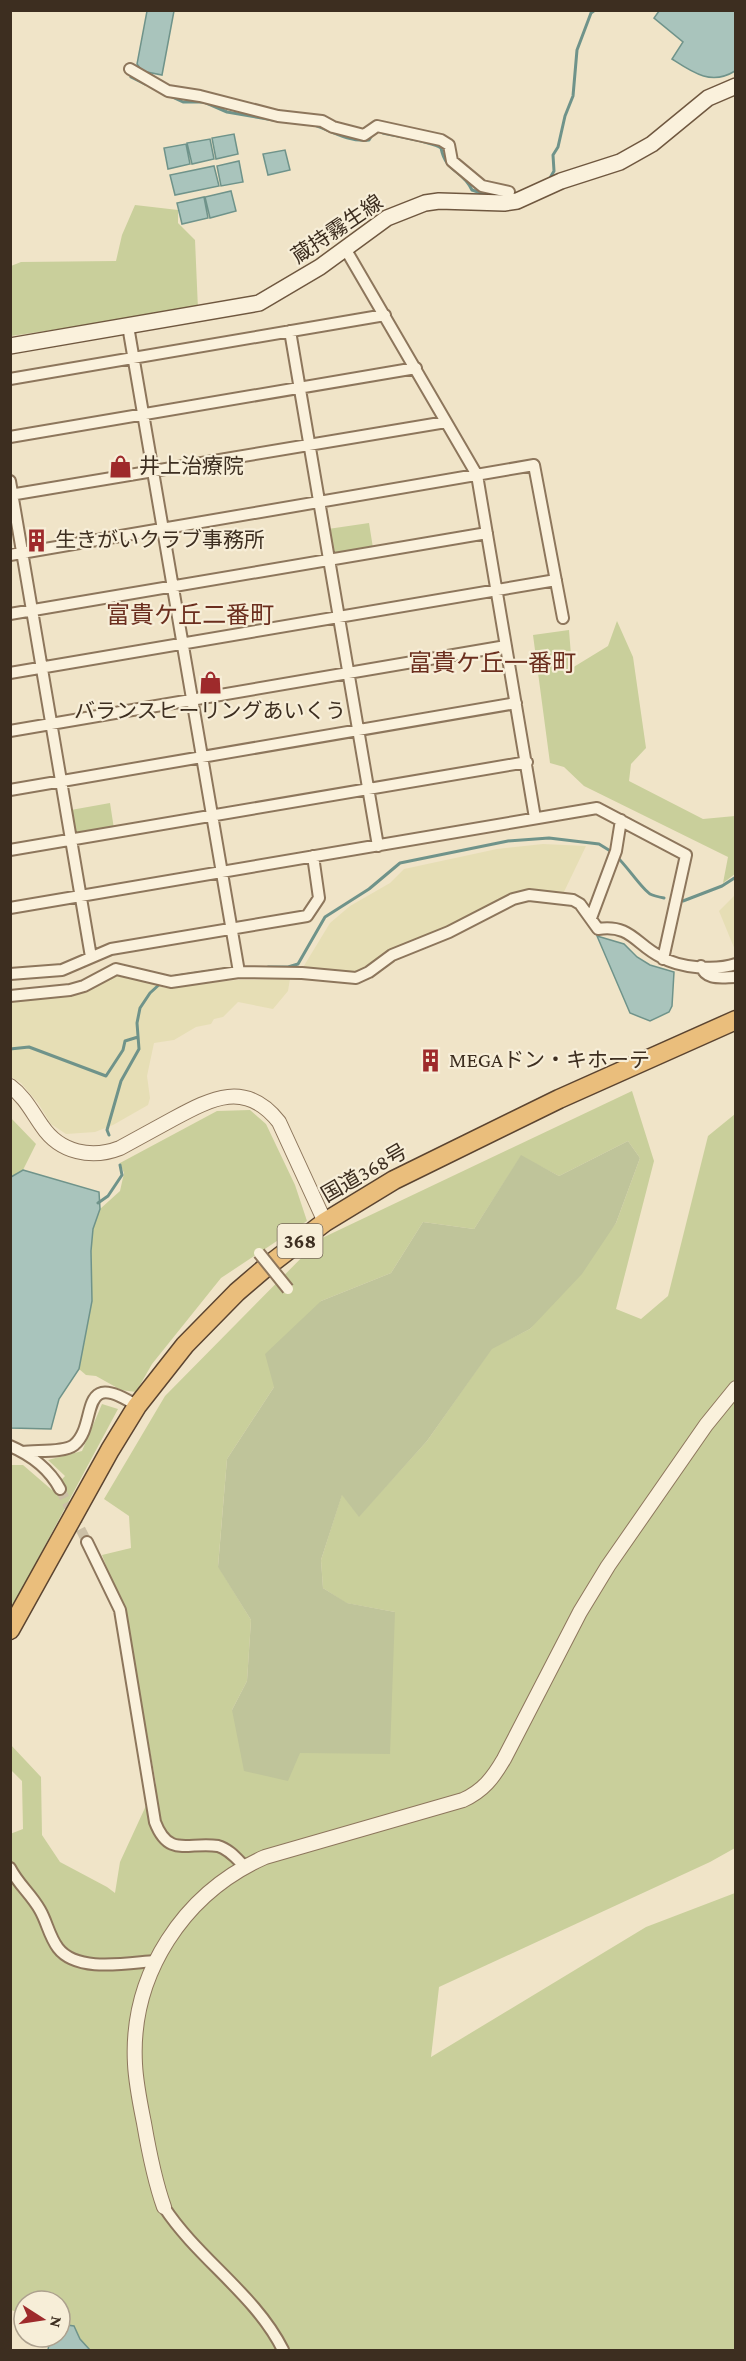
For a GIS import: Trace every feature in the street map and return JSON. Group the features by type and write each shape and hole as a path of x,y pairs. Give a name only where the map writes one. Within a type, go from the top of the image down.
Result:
{"highway":[{"name":"国道368号","path":"10,1630 137,1406 185,1346 237,1292 325,1222 404,1175 559,1099 735,1020"}],"main road":[{"name":"蔵持霧生線","path":"10,346 260,303 346,250 387,218 424,203 517,201 561,181 620,162 652,144 708,98 735,86"}],"street":[{"path":"130,69 168,91 200,96 258,112 322,121 333,127 364,135 377,126 441,140 449,145 452,161 482,186 509,192"},
{"path":"346,250 477,475 535,818"},
{"path":"10,379 385,315"},
{"path":"128,326 238,968"},
{"path":"290,331 378,846"},
{"path":"10,437 416,368"},
{"path":"12,495 446,422"},
{"path":"16,554 534,465 563,618"},
{"path":"10,481 16,554 32,610 92,957"},
{"path":"10,614 487,533"},
{"path":"10,673 556,580"},
{"path":"10,731 506,646"},
{"path":"10,790 516,703"},
{"path":"10,850 527,762"},
{"path":"10,908 597,808 686,855 663,959"},
{"path":"591,918 614,855 621,820"},
{"path":"10,974 62,970 111,949 307,916 320,898 313,856"},
{"path":"10,996 70,990 84,986 116,969 171,982 238,968 360,977 392,955 449,932 521,896 535,894 573,900 591,918 598,929 622,931 635,937 663,959 701,966 728,967 735,964"},
{"path":"701,966 703,973 709,976 735,977"},
{"path":"10,1086 27,1103 42,1127 56,1141 73,1151 91,1154 120,1148 211,1099 240,1096 255,1101 279,1122 325,1222"},
{"path":"259,1253 288,1289"},
{"path":"283,2350 263,2318 190,2241 164,2207 152,2167 135,2063 139,2009 155,1961 185,1916 212,1889 244,1866 265,1857 463,1800 481,1790 504,1760 580,1612 603,1573 705,1425 735,1388"},
{"path":"23,1452 62,1450 74,1445 81,1435 90,1406 100,1395 110,1392 118,1394 137,1406"},
{"path":"10,1446 23,1452 53,1476 60,1489"},
{"path":"87,1542 120,1610 155,1822 159,1833 164,1839 177,1846 219,1846 244,1866"},
{"path":"10,1868 14,1883 38,1906 56,1946 68,1959 103,1965 155,1961"}],"shaded area":[{"path":"543,844 586,846 562,896 533,892 382,954 361,971 348,976 302,969 330,923 350,906 390,883 404,869 497,849"},
{"path":"735,895 736,950 719,911"},
{"path":"121,973 165,988 236,980 290,979 288,991 273,1009 238,1002 223,1017 214,1019 211,1024 196,1027 174,1040 154,1043 147,1076 150,1098 148,1105 113,1125 95,1132 66,1134 51,1124 38,1103 21,1083 11,1077 10,1000 28,1000 79,992"}],"green space":[{"path":"135,205 178,210 178,223 195,240 198,309 11,336 11,266 21,262 116,261 122,235"},
{"path":"369,523 373,548 337,554 331,551 328,529"},
{"path":"617,621 633,657 646,748 631,764 629,781 703,819 735,816 735,874 723,883 728,857 584,786 564,767 550,763 533,635 569,630 572,668 608,646"},
{"path":"110,803 114,829 79,835 74,831 71,810"},
{"path":"632,1091 654,1161 616,1309 641,1319 668,1296 708,1136 735,1114 735,1848 710,1862 439,1987 431,2057 646,1927 735,1893 735,2350 90,2350 72,2326 72,2289 12,2289 11,2310 10,1834 23,1829 22,1781 11,1770 10,1744 41,1777 42,1835 60,1862 115,1893 120,1862 156,1784 126,1619 102,1555 131,1548 129,1516 104,1499 165,1396 320,1239","holes":["628,1141 640,1158 616,1223 530,1329 492,1348 427,1441 359,1516 342,1494 321,1560 323,1588 346,1603 395,1612 299,1753 232,1710 247,1681 251,1620 218,1566 227,1459 274,1387 321,1301 391,1273 423,1222 474,1229 521,1156 559,1176"]},
{"path":"250,1110 266,1124 295,1185 307,1221 221,1278 152,1364 136,1392 121,1390 96,1376 86,1375 79,1369 92,1301 93,1229 100,1209 120,1191 124,1173 120,1163 217,1111"},
{"path":"10,1117 36,1144 23,1170 11,1177"},
{"path":"628,1141 640,1158 616,1223 582,1274 530,1329 492,1349 427,1441 359,1517 342,1495 321,1560 323,1588 347,1603 395,1612 390,1754 300,1753 288,1781 244,1771 232,1710 247,1681 251,1620 218,1567 227,1459 274,1387 265,1354 321,1301 391,1273 423,1222 474,1229 521,1155 559,1176"},
{"path":"102,1404 118,1409 11,1609 11,1465 23,1465 52,1490 65,1476 48,1460 82,1451"}],"water":[{"path":"147,11 174,11 162,75 142,71 137,64"},
{"path":"659,11 735,11 735,71 718,77 702,76 672,59 683,42 654,18"},
{"path":"234,134 238,154 216,159 212,138"},
{"path":"210,139 214,159 192,164 187,143"},
{"path":"186,144 190,164 168,169 164,148"},
{"path":"285,150 290,170 268,175 263,154"},
{"path":"239,161 243,182 221,186 217,166"},
{"path":"214,166 219,186 175,195 170,175"},
{"path":"231,191 236,211 210,218 205,197"},
{"path":"204,197 208,218 182,224 177,203"},
{"path":"597,936 624,944 637,957 650,965 674,972 672,1006 669,1012 650,1021 630,1013"},
{"path":"23,1170 99,1192 100,1209 93,1229 91,1251 92,1301 79,1369 59,1399 51,1429 11,1428 11,1177"},
{"path":"72,2326 90,2350 48,2350 72,2349"}],"waterway":[{"path":"550,178 554,171 553,155 558,147 565,116 573,96 577,50 591,13 595,10"},
{"path":"131,77 145,84"},
{"path":"170,96 183,102 204,102 227,112 279,121"},
{"path":"315,125 355,139 369,140 372,135"},
{"path":"383,133 423,141 441,148 450,167 464,178 472,190 490,196"},
{"path":"268,967 288,967 298,964 325,917 369,889 400,863 508,841 549,838 599,844 612,852"},
{"path":"617,857 646,891 664,898"},
{"path":"683,901 722,886 736,877"},
{"path":"176,976 225,969"},
{"path":"109,1135 107,1130 121,1081 139,1049 137,1023 140,1008 150,993 162,982"},
{"path":"10,1049 29,1047 106,1076 123,1050 125,1041 138,1037"},
{"path":"98,1203 108,1196 122,1175 120,1165"}],"tunnel":[{"path":"60,1489 87,1542"}],"place":[{"name":"井上治療院","path":"121,466"},
{"name":"生きがいクラブ事務所","path":"37,540"},
{"name":"バランスヒーリングあいくう","path":"210,683"},
{"name":"MEGAドン・キホーテ","path":"431,1060"}],"district":[{"name":"富貴ケ丘二番町","path":"190,614"},
{"name":"富貴ケ丘一番町","path":"492,662"}]}
